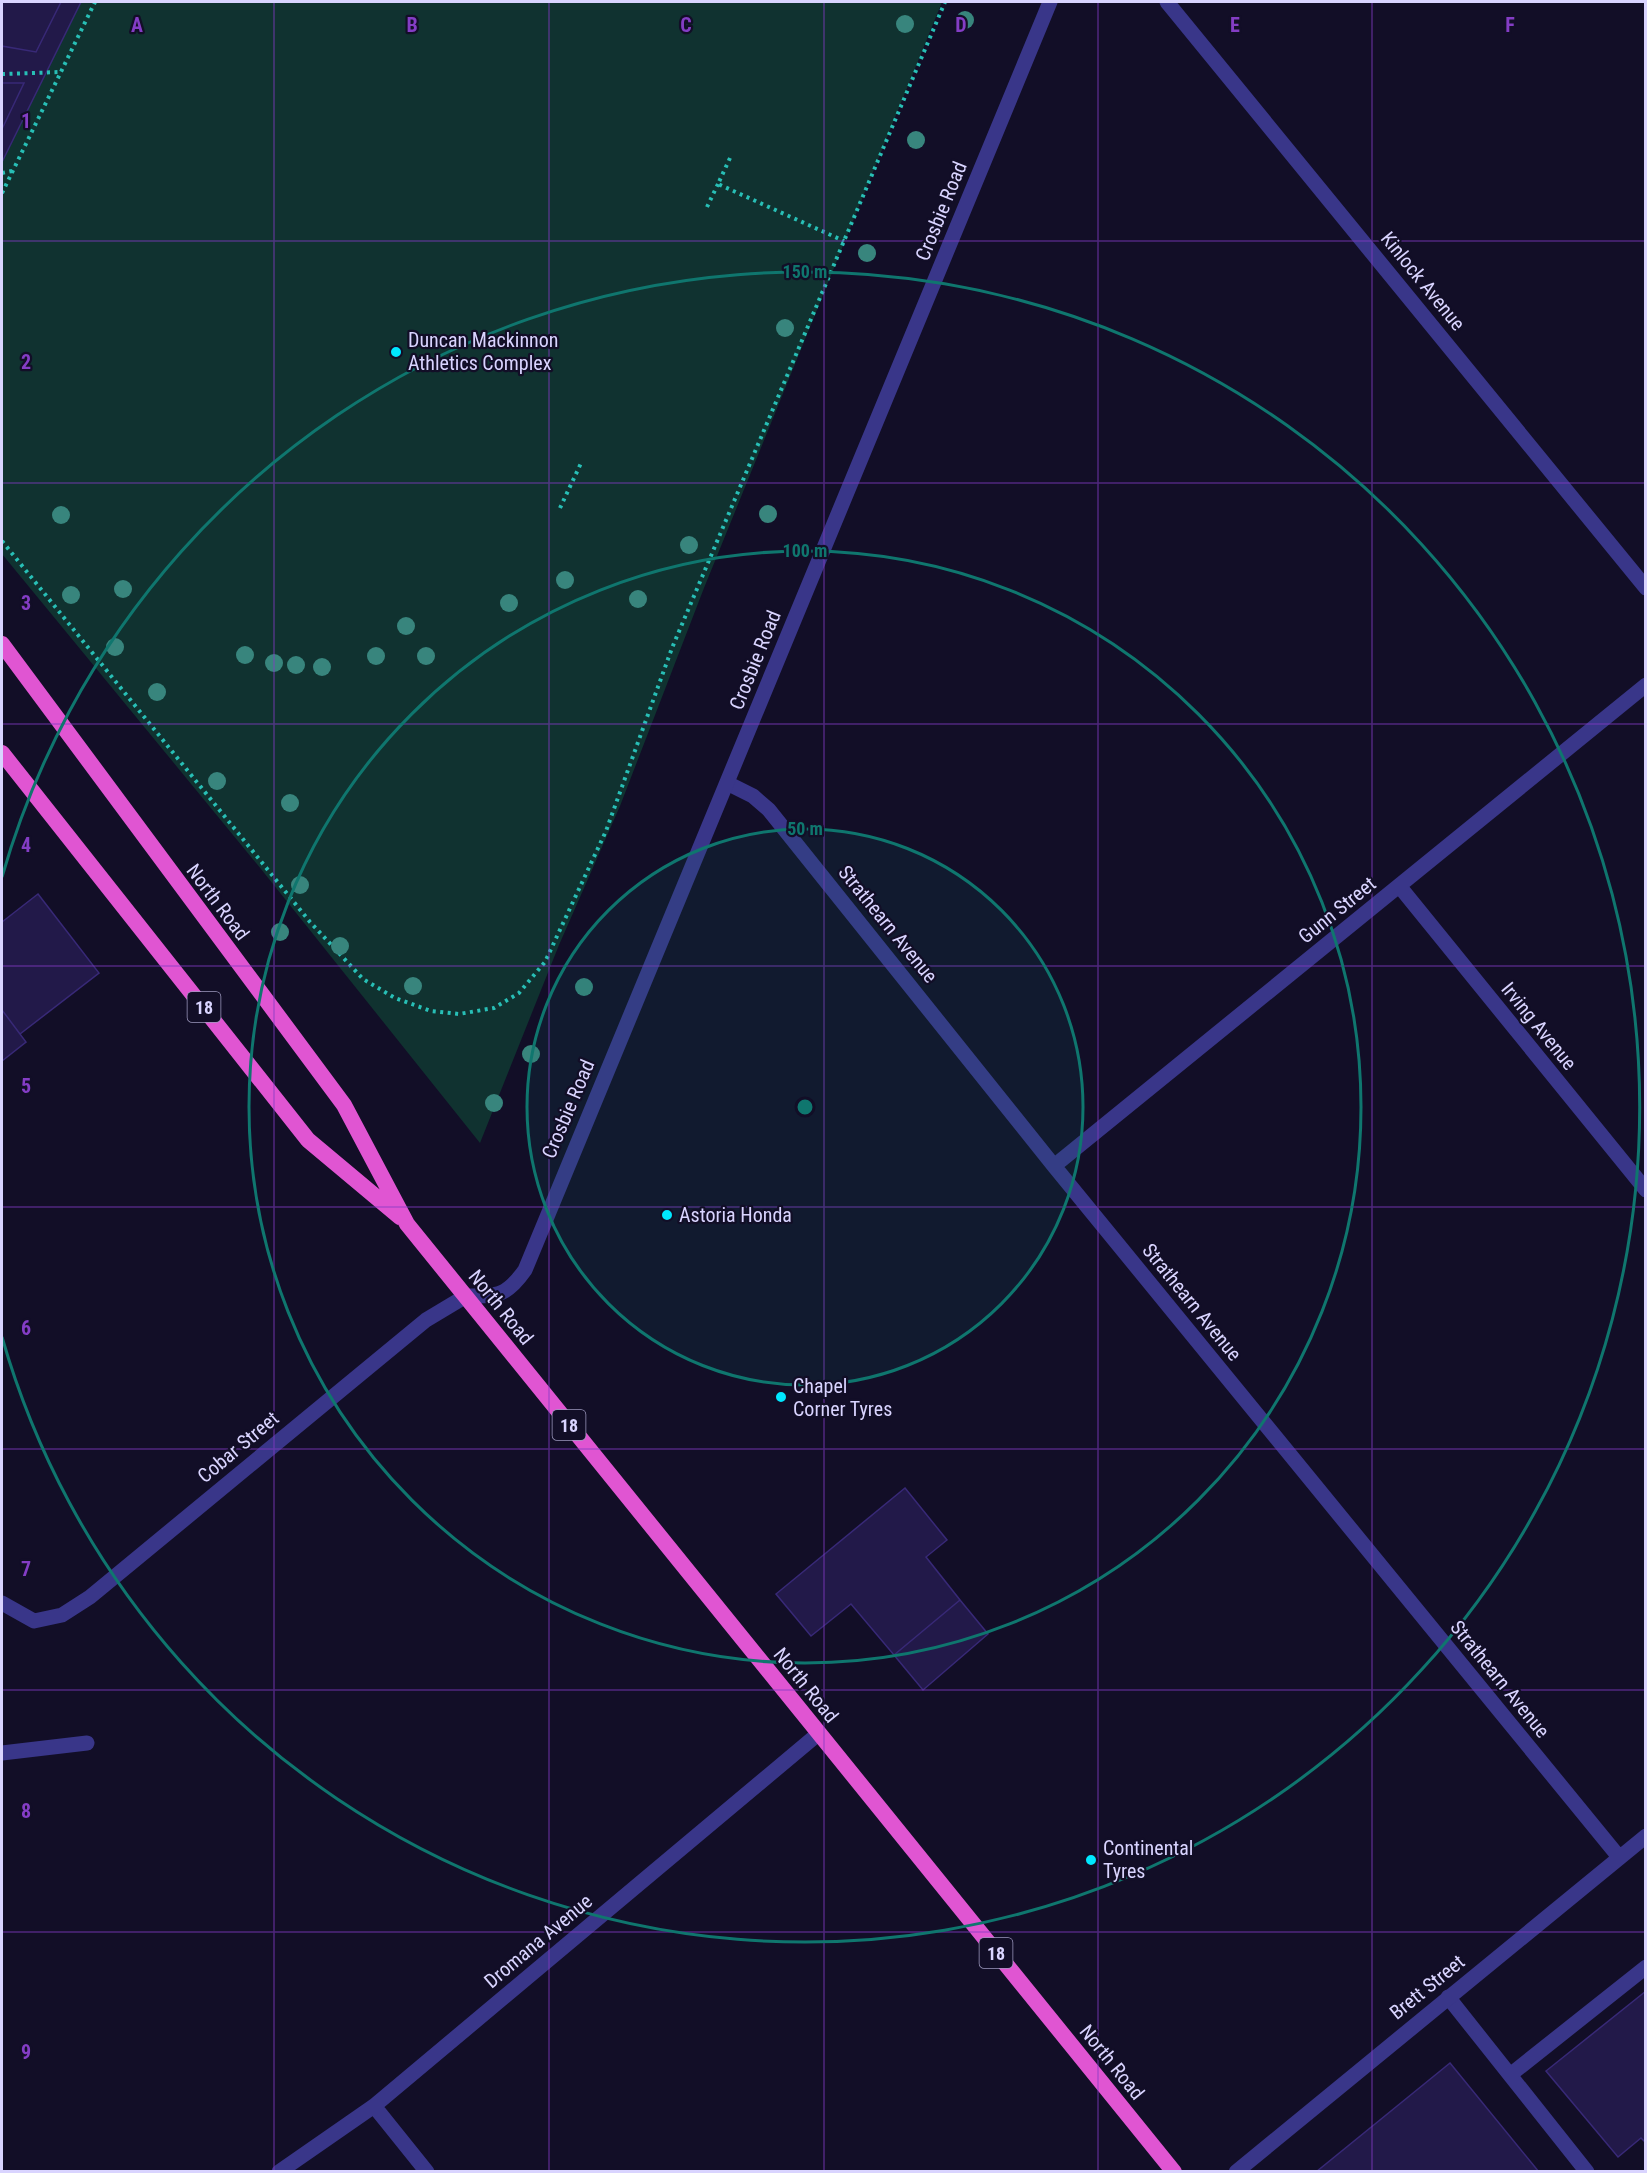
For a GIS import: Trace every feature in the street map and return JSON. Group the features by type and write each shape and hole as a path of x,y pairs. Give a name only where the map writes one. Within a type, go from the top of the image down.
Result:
{"highway":[{"name":"North Road","path":"2,644 344,1105 407,1224"},
{"name":"North Road","path":"2,753 308,1140 407,1224 1174,2172"}],"street":[{"name":"Crosbie Road","path":"466,1296 498,1296 514,1285 525,1270 1050,2"},
{"name":"Kinlock Avenue","path":"1167,2 1646,588"},
{"name":"Gunn Street","path":"1054,1166 1646,685"},
{"name":"Strathearn Avenue","path":"727,783 753,796 769,810 1054,1166 1619,1857"},
{"name":"Irving Avenue","path":"1400,887 1646,1190"},
{"name":"Cobar Street","path":"2,1603 34,1621 62,1615 90,1597 417,1327 466,1296"},
{"name":"Dromana Avenue","path":"279,2172 374,2106 818,1734"},
{"path":"2,1753 87,1743"},
{"name":"Brett Street","path":"1236,2172 1646,1836"},
{"path":"1510,2075 1646,1967"},
{"path":"1448,1997 1587,2172"},
{"path":"374,2106 427,2172"}],"path":[{"path":"2,193 95,2"},
{"path":"2,541 310,922 363,979 395,998 431,1011 459,1014 494,1008 519,993 545,962 606,831 672,648 945,2"},
{"path":"2,74 61,72"},
{"path":"707,207 730,158"},
{"path":"2,173 12,171"},
{"path":"718,184 844,241"},
{"path":"560,508 582,461"}],"green space":[{"name":"Duncan Mackinnon Athletics Complex","path":"2,2 942,2 704,588 620,806 559,945 480,1143 261,869 2,554"}],"building":[{"path":"2,2 61,2 36,52 2,46"},
{"path":"2,2 81,2 2,162"},
{"path":"2,83 24,83 2,129"},
{"path":"38,894 99,973 20,1034 2,1010 2,922"},
{"path":"2,1010 26,1042 2,1061"},
{"path":"905,1488 947,1540 926,1557 960,1600 894,1655 851,1604 811,1636 776,1594"},
{"path":"960,1600 988,1634 923,1690 894,1655"},
{"path":"1646,1991 1646,2143 1641,2138 1618,2157 1546,2071"},
{"path":"1450,2063 1539,2172 1316,2172"}],"place":[{"name":"Duncan Mackinnon Athletics Complex","path":"396,352"},
{"name":"Astoria Honda","path":"667,1215"},
{"name":"Chapel Corner Tyres","path":"781,1397"},
{"name":"Continental Tyres","path":"1091,1860"}]}
